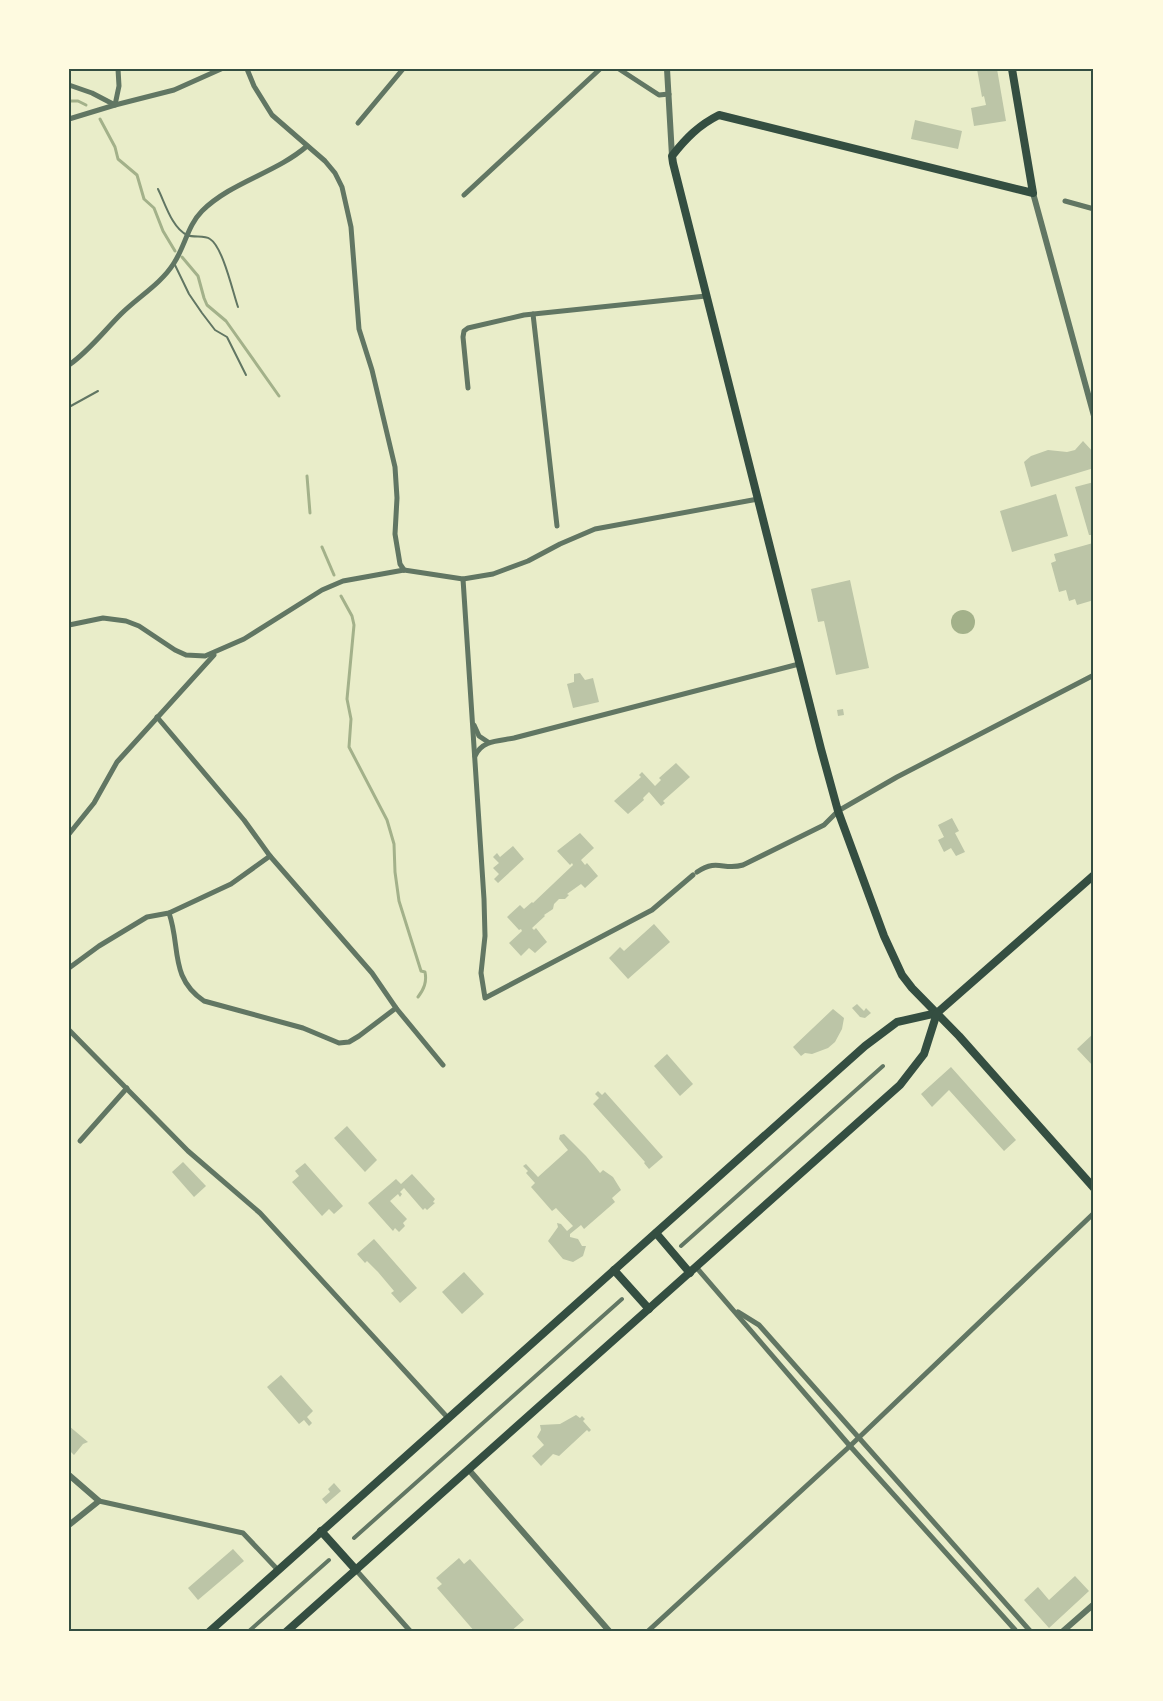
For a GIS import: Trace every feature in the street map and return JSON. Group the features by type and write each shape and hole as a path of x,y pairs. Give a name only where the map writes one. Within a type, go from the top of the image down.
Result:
{"main road":[{"path":"1012,69 1033,193 719,115 703,123 672,156 676,182 838,811 884,936 902,975 912,988 1094,1188"},
{"path":"209,1632 877,1037 897,1022 937,1013 1094,875"},
{"path":"286,1632 900,1085 924,1054 937,1013"},
{"path":"656,1233 693,1270"},
{"path":"614,1270 649,1309"},
{"path":"321,1531 356,1570"}],"street":[{"path":"115,105 119,87 118,69"},
{"path":"69,119 174,90 221,69"},
{"path":"247,69 254,86 272,115 325,161 335,173 345,198 352,239 359,329 376,387 395,467 397,498 395,534 400,564 404,570"},
{"path":"358,123 404,69"},
{"path":"464,195 600,69"},
{"path":"619,69 659,94 669,94"},
{"path":"667,69 672,156"},
{"path":"69,85 92,93 115,105"},
{"path":"69,365 151,288 174,263 195,218 206,207 234,188 294,156 307,146"},
{"path":"1033,193 1094,416"},
{"path":"1065,201 1094,209"},
{"path":"468,388 463,343 464,331 468,328 514,316 706,296"},
{"path":"533,314 557,525"},
{"path":"69,834 94,803 117,762 215,654 265,627 322,590 335,584 404,570 463,579 485,576 528,561 595,529 758,499"},
{"path":"463,579 485,917 481,973 485,998 572,950 589,945 652,910 695,873 714,864 731,867 743,865 824,825 838,811 897,777 1094,675"},
{"path":"69,624 115,618 139,626 164,644 186,655 196,657 215,654"},
{"path":"474,760 480,748 488,742 514,738 799,664"},
{"path":"157,717 244,820 270,856 372,973 396,1008 443,1065"},
{"path":"473,721 479,736 488,742"},
{"path":"69,968 99,946 147,917 169,913 231,884 270,856"},
{"path":"169,913 174,932 176,958 182,976 204,1001 303,1028 339,1043 359,1036 396,1008"},
{"path":"69,1030 197,1159 260,1213 448,1418"},
{"path":"681,1246 883,1066"},
{"path":"80,1141 127,1088"},
{"path":"647,1632 850,1446 1094,1213"},
{"path":"693,1270 732,1308 850,1446 1017,1632"},
{"path":"354,1538 622,1299"},
{"path":"732,1308 759,1325 1031,1632"},
{"path":"469,1470 610,1632"},
{"path":"69,1474 99,1501 243,1533 278,1570"},
{"path":"69,1525 99,1501"},
{"path":"248,1632 329,1560"},
{"path":"356,1570 411,1632"},
{"path":"1062,1632 1094,1604"}],"lane":[{"path":"158,189 175,222 187,235 207,238 216,246 238,308"},
{"path":"174,263 189,294 202,313 215,330 227,337 246,375"},
{"path":"69,407 98,392"}],"shaded area":[{"path":"963,610 972,613 975,622 972,631 963,634 954,631 951,622 954,613"}],"building":[{"path":"977,69 997,69 1006,121 974,126 971,108 986,105 984,96 982,97"},
{"path":"915,120 962,131 958,149 911,139"},
{"path":"1083,441 1094,453 1092,460 1094,468 1031,487 1024,462 1031,456 1048,450 1067,452 1075,450"},
{"path":"1094,482 1094,600 1077,605 1075,599 1069,601 1066,590 1059,592 1051,563 1056,561 1054,554 1093,543 1075,487"},
{"path":"1056,494 1068,536 1012,552 1000,511"},
{"path":"850,580 869,668 836,675 824,621 818,622 811,589"},
{"path":"580,673 585,680 593,678 599,702 573,708 567,684 574,682 574,674"},
{"path":"843,709 844,715 838,716 837,710"},
{"path":"676,763 690,777 663,801 665,803 661,806 649,792 643,798 644,800 628,814 614,801 641,777 639,775 642,772 655,786 661,780 659,778"},
{"path":"952,818 959,831 955,833 965,852 956,856 951,848 944,852 938,840 944,837 938,825"},
{"path":"580,833 594,848 581,860 585,865 587,863 598,876 585,888 581,884 567,894 569,895 565,899 559,899 554,904 553,909 532,928 534,930 536,928 547,942 535,953 529,948 521,956 509,943 522,931 507,917 520,905 524,909 533,903 573,865 572,863 570,865 557,851"},
{"path":"513,846 524,859 498,883 494,879 499,874 493,868 499,863 493,857 497,853 500,857"},
{"path":"654,924 670,942 628,979 609,958 620,947 624,951"},
{"path":"857,1004 864,1011 866,1008 871,1013 865,1018 860,1017 852,1008"},
{"path":"833,1009 844,1018 842,1029 835,1042 828,1048 801,1056 793,1047"},
{"path":"1094,1033 1094,1067 1077,1049"},
{"path":"667,1054 693,1084 680,1096 654,1066"},
{"path":"951,1067 1016,1140 1004,1151 949,1090 932,1107 921,1094"},
{"path":"598,1091 602,1095 605,1092 663,1157 649,1169 593,1104 599,1098 595,1094"},
{"path":"347,1126 377,1160 365,1172 334,1138"},
{"path":"564,1134 600,1173 603,1170 613,1177 621,1190 612,1198 615,1202 584,1229 581,1225 570,1234 570,1237 578,1239 582,1246 586,1246 583,1256 573,1262 563,1259 548,1241 558,1227 557,1223 567,1231 573,1226 556,1208 552,1211 531,1187 535,1183 523,1166 526,1164 538,1177 568,1150 559,1139 560,1135"},
{"path":"183,1162 206,1186 194,1197 172,1172"},
{"path":"305,1163 343,1206 334,1214 329,1209 322,1216 292,1182 299,1176 295,1171"},
{"path":"412,1174 435,1199 433,1202 435,1203 427,1210 425,1208 423,1210 404,1188 400,1192 402,1194 400,1197 398,1194 390,1201 407,1219 403,1223 405,1226 399,1232 395,1228 393,1231 368,1203 396,1179 401,1184"},
{"path":"374,1239 417,1288 400,1303 391,1293 394,1291 378,1272 357,1254"},
{"path":"464,1272 484,1294 462,1314 442,1292"},
{"path":"281,1375 313,1411 307,1417 312,1423 309,1426 304,1420 299,1424 267,1387"},
{"path":"576,1415 585,1419 583,1421 591,1430 589,1432 587,1430 559,1456 553,1454 541,1466 532,1456 544,1445 537,1437 541,1430 540,1425 560,1424"},
{"path":"69,1426 88,1442 83,1444 74,1455 69,1450"},
{"path":"334,1483 341,1491 326,1504 322,1499 330,1492 328,1489"},
{"path":"233,1549 244,1561 198,1600 188,1588"},
{"path":"459,1558 464,1564 470,1559 524,1620 510,1632 475,1632 437,1588 442,1584 436,1578"},
{"path":"1075,1576 1089,1591 1049,1628 1024,1600 1038,1587 1049,1600"}],"waterway":[{"path":"69,101 78,101 86,105"},
{"path":"100,119 115,147 118,159 137,175 144,199 154,208 163,231 175,251"},
{"path":"182,257 198,276 207,305 226,321 279,396"},
{"path":"307,476 310,513"},
{"path":"322,547 334,575"},
{"path":"341,596 352,616 354,625 347,699 351,719 349,747 387,820 394,844 399,901 421,971 425,972 426,979 418,997"}]}
